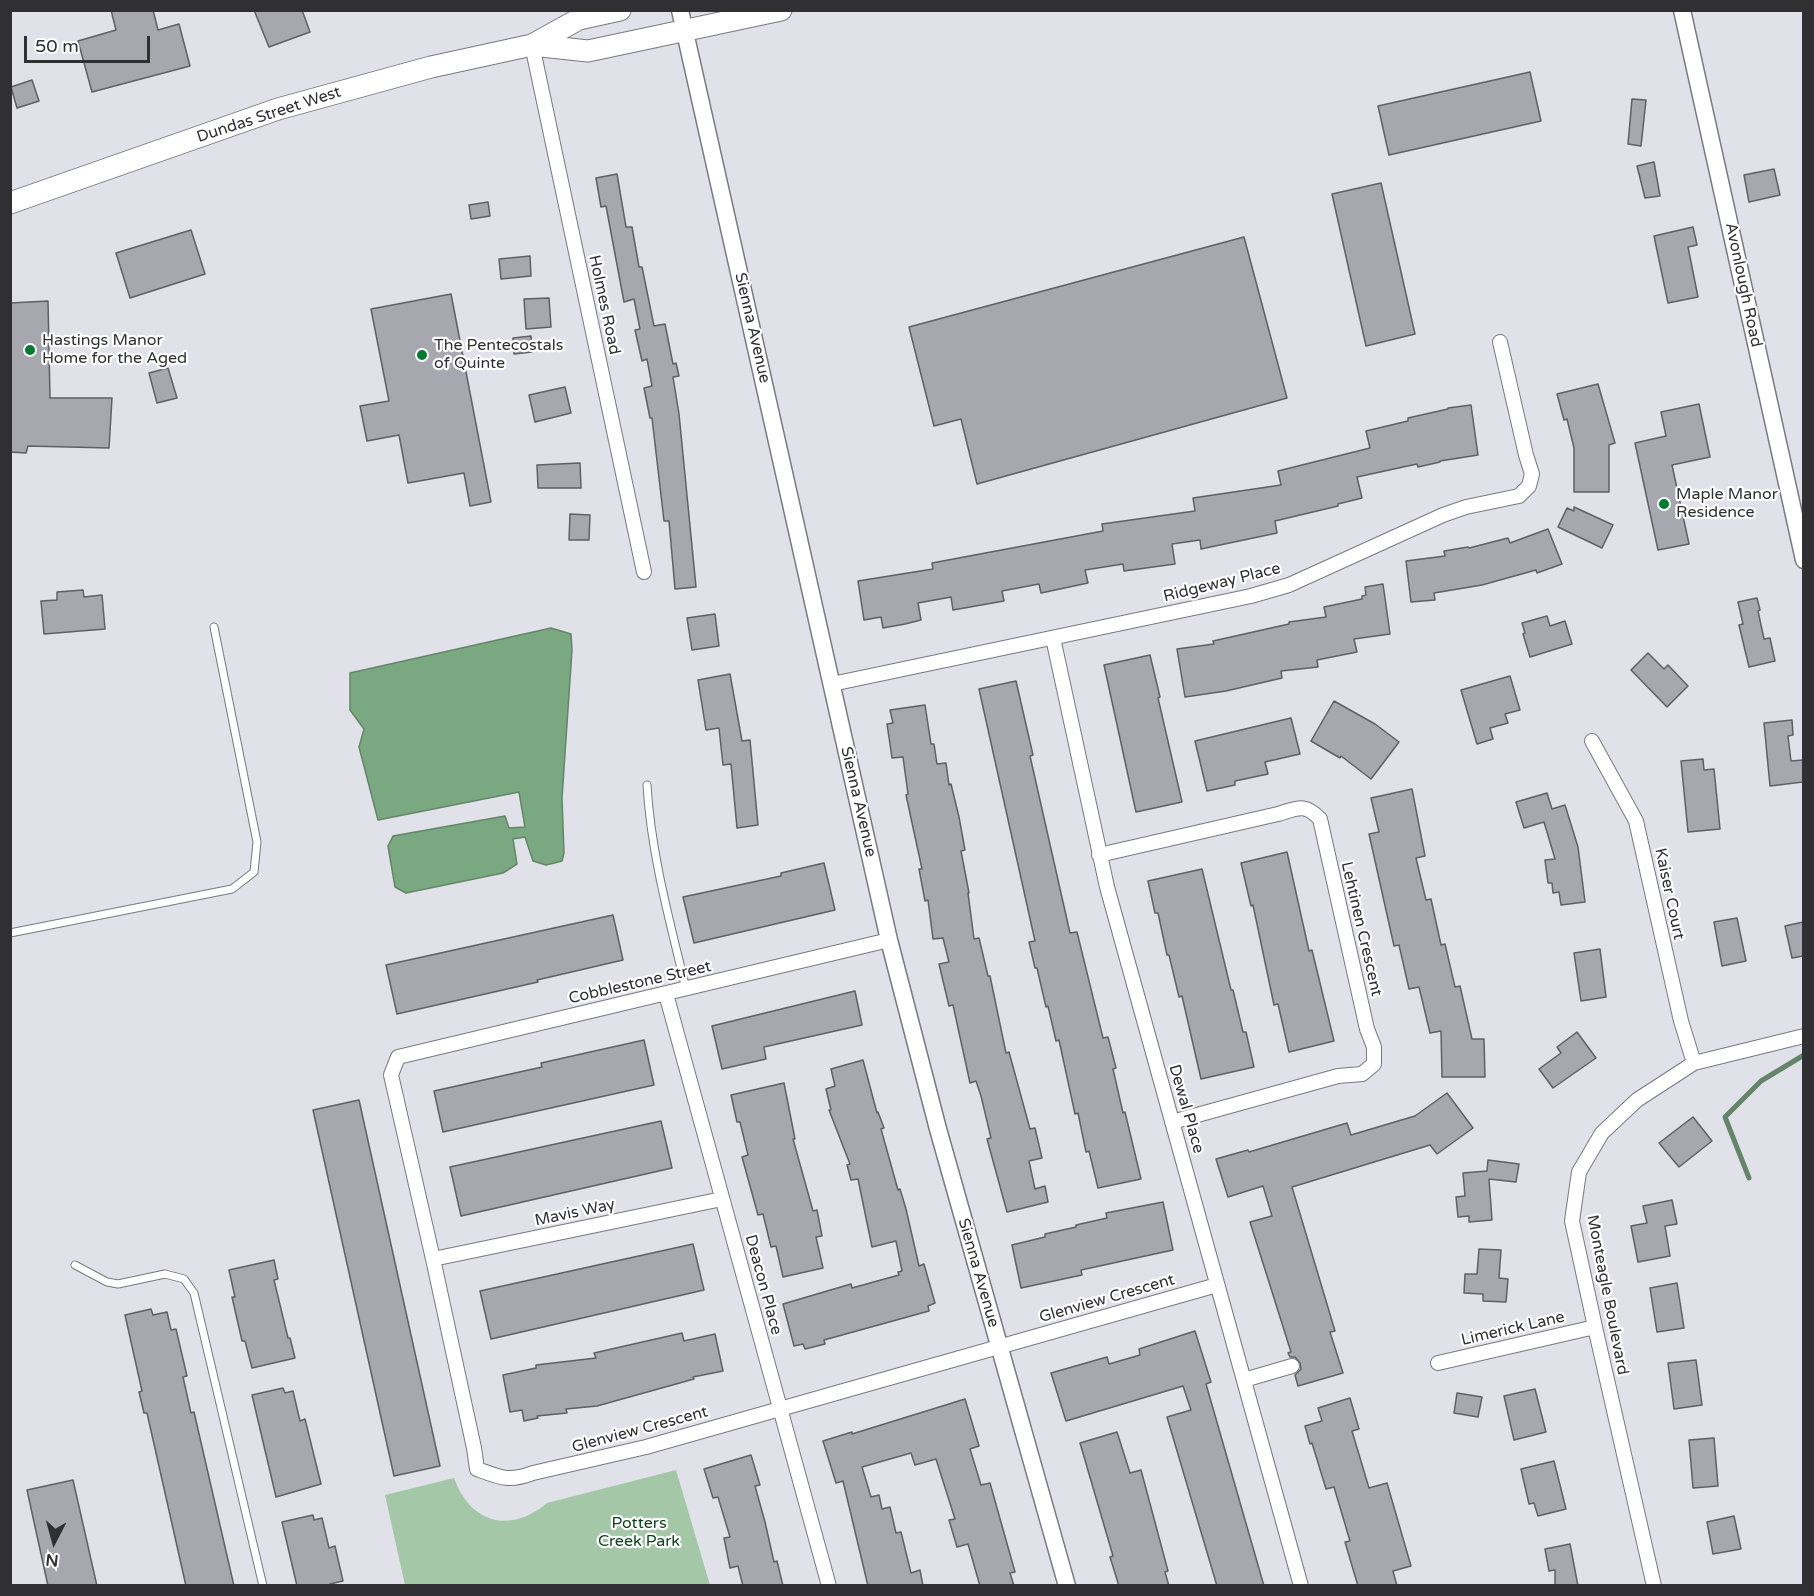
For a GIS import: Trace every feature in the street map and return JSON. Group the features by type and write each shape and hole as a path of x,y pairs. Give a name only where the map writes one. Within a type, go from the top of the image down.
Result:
{"main road":[{"name":"Dundas Street West","path":"532,45 588,51 682,21 781,10"},
{"name":"Dundas Street West","path":"10,203 278,109 431,67 532,45 579,19 614,11"}],"street":[{"name":"Avonlough Road","path":"1682,10 1803,560"},
{"name":"Sienna Avenue","path":"682,21 889,940 938,1129 1067,1586"},
{"name":"Holmes Road","path":"532,45 644,572"},
{"name":"Ridgeway Place","path":"832,684 1251,596 1289,585 1443,515 1489,501 1519,496 1529,486 1532,474 1500,342"},
{"name":"Dewal Place","path":"1053,638 1099,855 1301,1586"},
{"name":"Kaiser Court","path":"1592,741 1636,821 1681,1021 1694,1063"},
{"name":"Lehtinen Crescent","path":"1099,855 1278,814 1299,807 1312,810 1320,819 1367,1029 1374,1047 1374,1064 1362,1074 1338,1076 1172,1122"},
{"name":"Cobblestone Street","path":"398,1057 889,940"},
{"name":"Deacon Place","path":"666,994 829,1586"},
{"name":"Monteagle Boulevard","path":"1654,1586 1572,1221 1579,1172 1602,1133 1637,1100 1694,1063 1803,1036"},
{"name":"Glenview Crescent","path":"398,1057 391,1075 434,1259 477,1469 499,1477 516,1479 646,1446 1217,1285"},
{"name":"Mavis Way","path":"434,1259 722,1199"},
{"name":"Limerick Lane","path":"1438,1363 1595,1327"},
{"path":"1244,1380 1292,1366"}],"lane":[{"path":"10,933 232,889 254,872 257,842 214,627"},
{"path":"647,785 659,874 686,989"},
{"path":"75,1265 107,1282 118,1284 165,1274 184,1279 194,1293 263,1586"}],"green space":[{"name":"Potters Creek Park","path":"676,1470 710,1585 405,1585 385,1495 454,1478 461,1494 470,1506 493,1519 506,1521 533,1513 547,1503"}],"shaded area":[{"path":"551,628 571,634 572,650 562,798 564,853 562,861 546,865 533,861 525,837 513,839 517,864 503,873 406,893 395,887 388,846 393,836 505,816 509,828 525,827 519,792 378,820 359,747 364,729 350,710 350,673"}],"building":[{"path":"111,10 153,10 158,30 179,24 190,66 92,92 78,41 116,30"},
{"path":"254,10 302,10 310,32 269,47"},
{"path":"1530,72 1541,121 1389,155 1378,106"},
{"path":"32,80 39,101 17,108 11,87"},
{"path":"1632,99 1646,100 1641,146 1628,144"},
{"path":"1654,162 1660,196 1645,198 1637,166"},
{"path":"1774,169 1780,195 1749,202 1744,175"},
{"path":"617,174 626,227 632,227 639,267 642,267 654,326 665,324 673,364 676,363 679,376 673,377 679,414 696,587 675,589 669,521 664,521 652,418 650,418 644,388 652,386 647,359 642,361 635,330 640,329 634,299 624,302 606,206 601,207 596,178"},
{"path":"1381,183 1415,334 1366,346 1332,194"},
{"path":"488,202 490,216 471,219 469,205"},
{"path":"1693,227 1697,245 1688,247 1698,297 1668,303 1654,236"},
{"path":"191,230 205,274 130,298 116,253"},
{"path":"1244,237 1287,398 977,484 961,419 934,426 909,327"},
{"path":"530,256 531,276 501,279 499,259"},
{"name":"The Pentecostals of Quinte","path":"451,294 491,502 470,506 464,473 408,483 399,435 367,441 360,406 389,401 371,309"},
{"path":"549,298 551,327 526,329 524,299"},
{"name":"Hastings Manor Home for the Aged","path":"48,301 50,398 112,398 109,448 28,446 26,453 10,452 10,303"},
{"path":"531,336 532,352 514,354 513,338"},
{"path":"168,368 177,398 157,403 149,373"},
{"path":"1598,384 1615,443 1609,445 1609,492 1574,492 1574,448 1567,419 1564,420 1557,394"},
{"path":"565,387 571,413 535,422 529,395"},
{"name":"Maple Manor Residence","path":"1699,404 1710,457 1672,465 1689,544 1658,550 1635,443 1666,436 1661,412"},
{"path":"1471,405 1478,455 1418,467 1417,464 1357,477 1362,498 1275,521 1277,533 1201,549 1200,540 1172,544 1175,564 1124,571 1123,564 1085,570 1088,583 1041,593 1039,584 1002,591 1004,601 953,610 951,597 918,603 921,620 905,624 883,628 881,617 864,620 858,581 933,569 932,563 1103,531 1102,524 1195,511 1193,498 1281,485 1278,471 1370,448 1366,431 1448,408"},
{"path":"580,463 581,488 538,488 537,465"},
{"path":"1574,507 1613,525 1602,548 1558,527 1567,508 1574,511"},
{"path":"570,514 590,515 589,540 569,540"},
{"path":"1548,529 1562,564 1537,573 1536,570 1482,585 1434,593 1435,600 1411,602 1406,561 1445,556 1444,551 1469,548 1508,538 1510,543"},
{"path":"1383,584 1390,634 1354,639 1357,652 1317,660 1318,667 1281,671 1282,678 1226,691 1185,697 1177,649 1214,644 1213,641 1289,624 1289,622 1326,617 1324,607 1362,599 1362,596 1366,595 1365,587"},
{"path":"83,590 84,597 102,595 105,629 44,634 41,601 57,600 57,592"},
{"path":"1757,598 1764,639 1770,638 1775,661 1749,667 1739,625 1743,624 1738,602"},
{"path":"715,614 719,646 692,650 687,618"},
{"path":"1547,616 1550,626 1565,621 1572,644 1530,657 1522,623"},
{"path":"1648,653 1664,669 1668,665 1688,686 1667,707 1631,670"},
{"path":"1150,655 1182,802 1136,812 1104,665"},
{"path":"730,674 742,741 750,740 758,825 737,828 731,764 723,765 719,728 706,730 698,680"},
{"path":"1510,676 1520,710 1505,714 1508,723 1490,728 1493,739 1477,744 1461,690"},
{"path":"1016,681 1033,755 1030,756 1070,933 1077,932 1103,1038 1108,1037 1116,1068 1113,1069 1123,1113 1125,1112 1141,1179 1098,1188 1089,1151 1086,1152 1078,1113 1075,1114 1059,1040 1056,1041 1048,1006 1046,1007 1037,968 1035,968 1029,942 1035,941 979,689"},
{"path":"1334,701 1375,724 1399,742 1371,779 1341,756 1340,758 1311,741"},
{"path":"925,705 931,744 934,744 937,764 946,763 949,785 951,784 959,817 965,850 961,851 974,939 979,938 988,976 990,976 1006,1053 1009,1052 1030,1129 1035,1128 1042,1158 1029,1161 1035,1189 1045,1186 1048,1202 1007,1212 987,1139 991,1138 981,1096 976,1081 970,1083 953,1005 949,1006 939,964 949,962 943,938 933,939 928,900 925,901 919,869 922,869 906,795 908,794 903,757 892,758 887,724 893,723 890,710"},
{"path":"1291,718 1300,754 1265,762 1268,774 1235,781 1235,785 1207,791 1195,741"},
{"path":"1792,720 1793,735 1788,736 1791,761 1803,760 1803,782 1770,786 1764,723"},
{"path":"1703,759 1704,770 1714,769 1720,829 1688,832 1681,761"},
{"path":"1412,789 1425,856 1416,858 1426,900 1431,899 1441,945 1445,944 1455,987 1460,986 1472,1039 1484,1039 1485,1077 1442,1077 1441,1031 1430,1033 1419,987 1409,989 1399,945 1394,946 1369,834 1379,832 1371,798"},
{"path":"1547,793 1552,809 1565,805 1578,847 1585,902 1561,905 1559,892 1553,893 1552,883 1548,883 1545,860 1555,859 1544,822 1524,828 1516,802"},
{"path":"1287,852 1309,951 1312,950 1334,1041 1289,1052 1278,1004 1274,1005 1253,905 1251,906 1241,863"},
{"path":"824,863 835,910 694,943 683,897 781,876 781,873"},
{"path":"1202,869 1231,990 1233,990 1243,1032 1246,1032 1254,1067 1201,1079 1182,996 1179,997 1148,881"},
{"path":"613,915 623,960 397,1014 386,965"},
{"path":"1737,918 1746,961 1722,966 1714,922"},
{"path":"1803,922 1803,956 1792,958 1785,926"},
{"path":"1600,949 1606,997 1581,1001 1574,953"},
{"path":"855,991 862,1025 764,1047 766,1059 722,1069 712,1026"},
{"path":"1577,1032 1596,1058 1553,1088 1539,1069 1561,1053 1557,1047"},
{"path":"644,1040 654,1085 443,1132 434,1091 542,1067 541,1063"},
{"path":"863,1060 877,1113 884,1128 881,1129 898,1190 900,1189 906,1209 919,1266 924,1264 935,1303 928,1306 929,1311 824,1340 825,1344 805,1349 803,1344 794,1346 783,1304 851,1284 852,1288 899,1275 898,1272 902,1271 896,1241 872,1247 858,1179 851,1180 847,1165 850,1164 829,1110 831,1110 826,1089 835,1086 831,1069"},
{"path":"784,1083 795,1139 793,1139 813,1211 817,1210 822,1236 816,1237 823,1268 783,1277 776,1246 771,1247 763,1214 758,1215 742,1157 748,1155 731,1095"},
{"path":"1447,1093 1473,1128 1437,1154 1430,1145 1292,1187 1335,1331 1330,1332 1343,1373 1298,1386 1295,1375 1301,1369 1300,1363 1288,1353 1291,1352 1250,1222 1272,1216 1263,1186 1228,1197 1216,1159 1248,1150 1249,1152 1347,1123 1351,1135 1415,1116"},
{"path":"359,1100 440,1466 394,1476 313,1110"},
{"path":"1693,1117 1712,1141 1679,1167 1659,1143"},
{"path":"661,1121 672,1168 461,1216 450,1167"},
{"path":"1488,1160 1519,1164 1516,1182 1489,1179 1492,1220 1469,1222 1469,1216 1458,1217 1456,1197 1465,1196 1463,1173 1487,1171"},
{"path":"1672,1200 1677,1224 1665,1226 1670,1256 1638,1262 1631,1226 1647,1223 1643,1206"},
{"path":"1163,1202 1173,1250 1081,1270 1082,1275 1021,1288 1012,1245 1107,1218 1106,1213"},
{"path":"693,1244 704,1290 491,1339 480,1291"},
{"path":"1479,1249 1501,1250 1499,1278 1508,1279 1506,1302 1483,1301 1483,1294 1464,1293 1465,1274 1477,1274"},
{"path":"274,1260 278,1279 274,1280 295,1358 252,1368 245,1341 242,1341 232,1297 235,1297 229,1270"},
{"path":"1677,1283 1684,1328 1657,1332 1650,1288"},
{"path":"151,1309 153,1315 167,1312 171,1330 176,1329 187,1376 183,1377 191,1413 194,1412 234,1586 186,1586 147,1413 144,1413 139,1392 142,1391 125,1315"},
{"path":"1195,1331 1211,1382 1206,1384 1264,1586 1217,1586 1167,1417 1191,1410 1183,1386 1066,1421 1051,1373 1107,1357 1109,1364 1140,1355 1139,1349"},
{"path":"682,1333 684,1341 715,1334 723,1371 693,1377 694,1379 597,1406 566,1409 567,1413 537,1416 538,1418 524,1421 522,1410 510,1412 503,1375 536,1368 536,1365 596,1358 594,1353"},
{"path":"1696,1360 1702,1405 1674,1409 1668,1363"},
{"path":"283,1388 285,1393 293,1391 300,1421 305,1419 321,1484 276,1497 252,1395"},
{"path":"1535,1389 1546,1432 1514,1440 1504,1396"},
{"path":"1457,1393 1482,1397 1478,1417 1454,1413"},
{"path":"1350,1398 1359,1429 1352,1431 1369,1488 1387,1483 1411,1566 1393,1571 1397,1586 1358,1586 1345,1542 1350,1541 1334,1487 1326,1489 1305,1426 1322,1421 1318,1408"},
{"path":"965,1399 979,1446 970,1449 981,1485 990,1483 1015,1572 1010,1573 1014,1586 980,1586 968,1544 957,1547 949,1520 955,1519 936,1459 915,1465 911,1453 862,1467 871,1497 879,1495 882,1509 890,1507 896,1533 901,1532 911,1573 920,1570 923,1586 868,1586 843,1481 836,1483 823,1441"},
{"path":"1117,1432 1130,1473 1141,1470 1168,1571 1165,1572 1169,1586 1119,1586 1110,1557 1113,1556 1080,1443"},
{"path":"1714,1438 1718,1486 1693,1488 1689,1440"},
{"path":"751,1455 760,1485 755,1486 774,1562 777,1561 783,1586 743,1586 738,1566 730,1568 724,1538 730,1537 718,1497 713,1498 704,1469"},
{"path":"1554,1461 1566,1509 1538,1516 1534,1503 1529,1504 1521,1469"},
{"path":"73,1480 97,1586 48,1586 27,1490"},
{"path":"313,1515 314,1520 322,1518 329,1548 335,1546 343,1581 330,1584 330,1586 297,1586 282,1522"},
{"path":"1734,1516 1741,1549 1713,1554 1707,1522"},
{"path":"1570,1544 1578,1586 1555,1586 1555,1570 1549,1571 1545,1549"}],"waterway":[{"path":"1749,1178 1725,1117 1761,1081 1804,1055"}],"place":[{"name":"Hastings Manor Home for the Aged","path":"30,350"},
{"name":"The Pentecostals of Quinte","path":"422,355"},
{"name":"Maple Manor Residence","path":"1664,504"}]}
